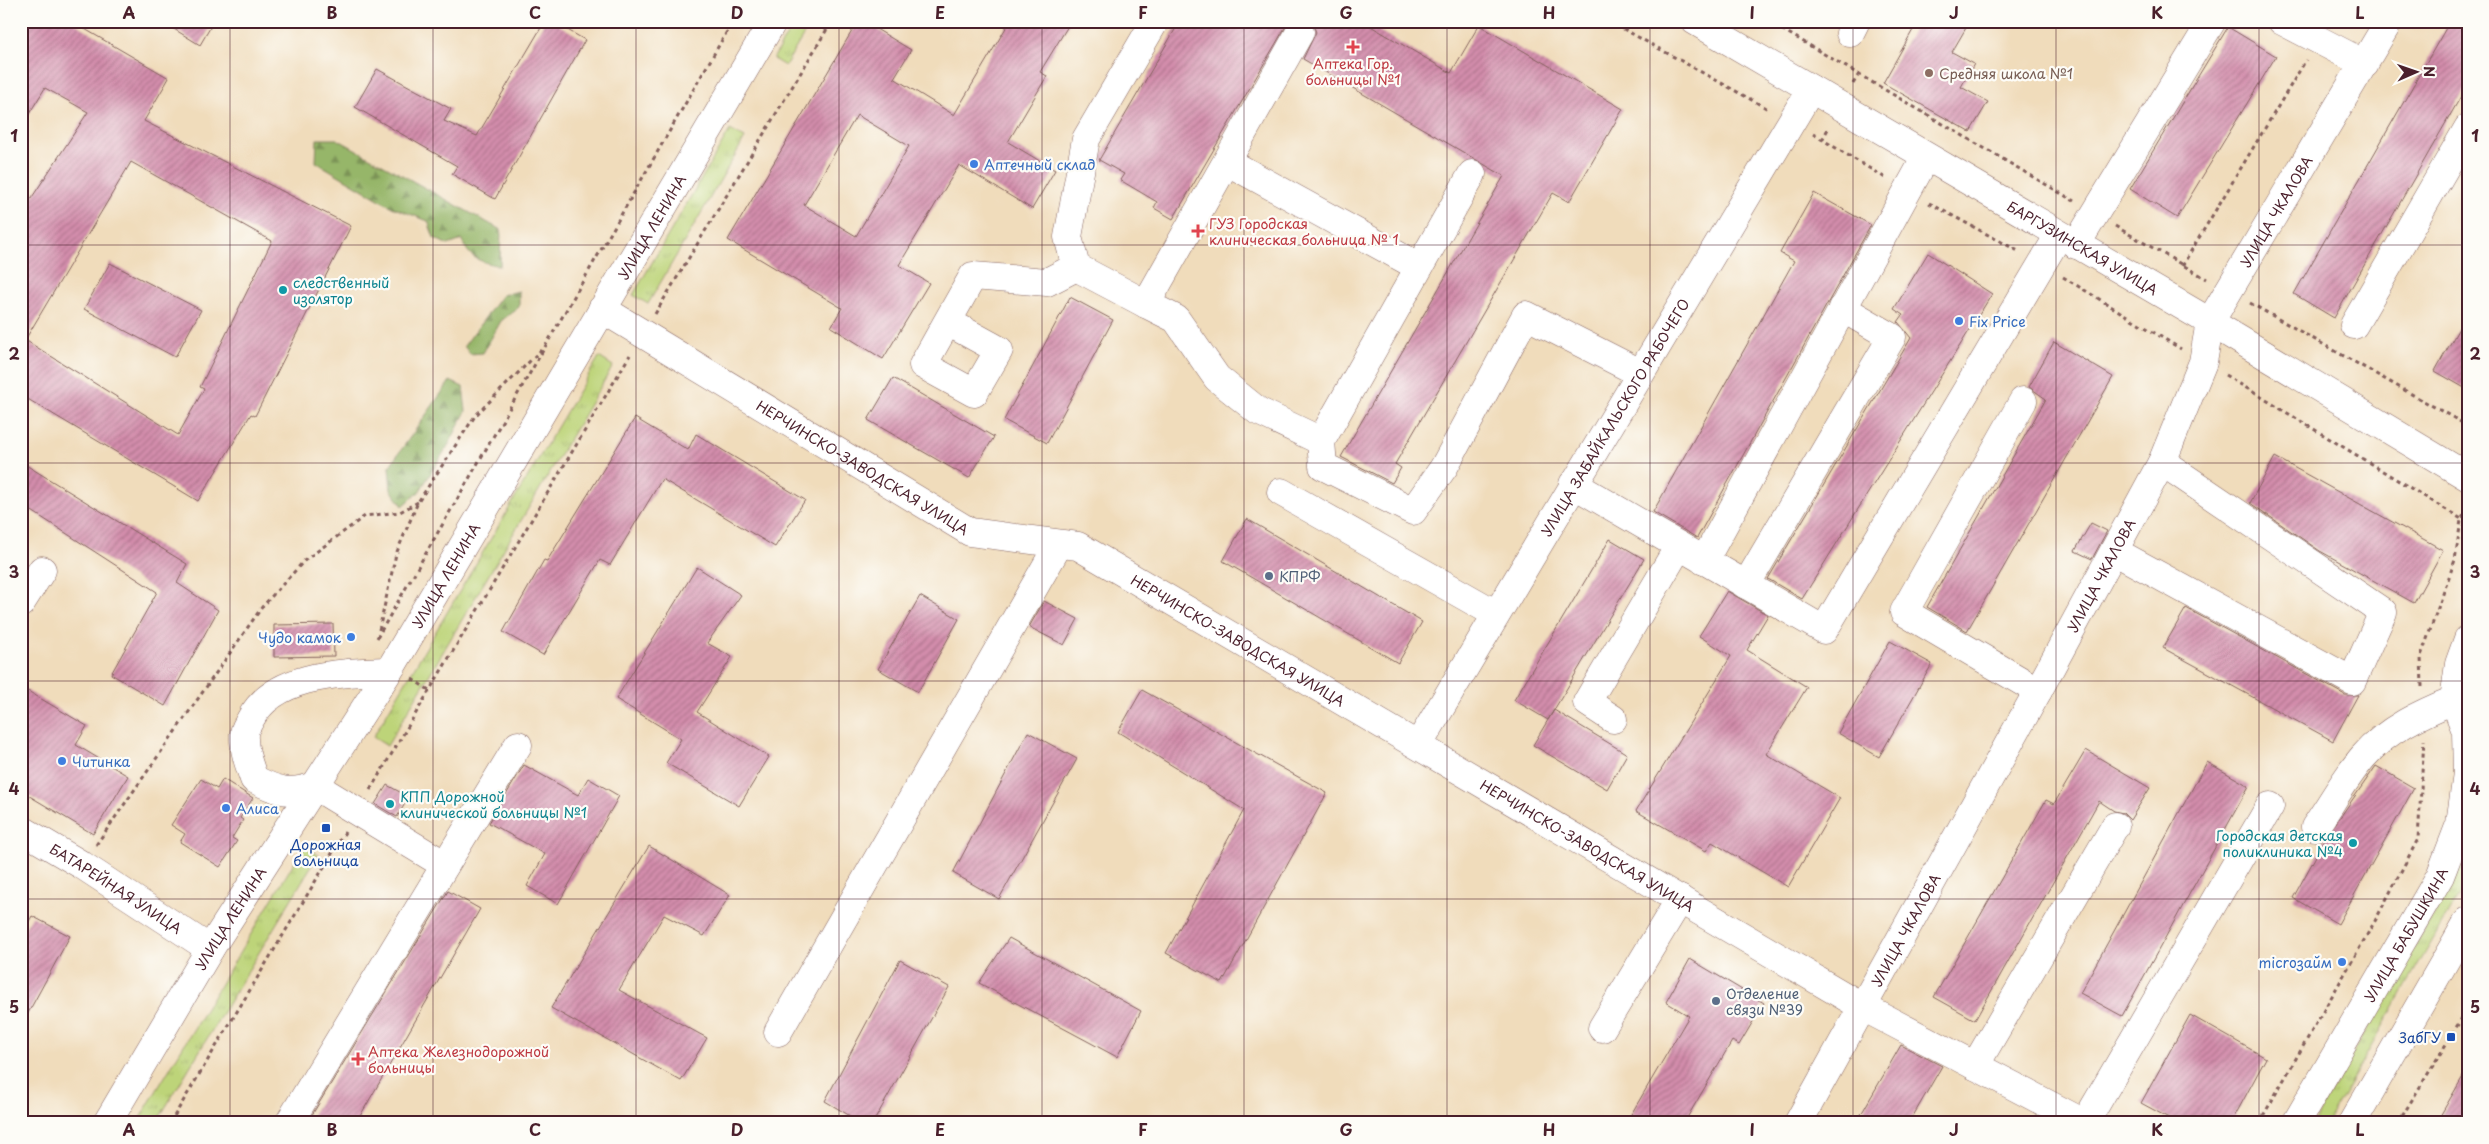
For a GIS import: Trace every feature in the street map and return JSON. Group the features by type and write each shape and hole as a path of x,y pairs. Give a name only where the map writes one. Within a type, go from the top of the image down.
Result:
{"street":[{"path":"1155,21 1086,139 1068,237 1076,267 1176,319 1217,378 1251,406 1321,441"},
{"name":"БАРГУЗИНСКАЯ УЛИЦА","path":"1694,21 2210,322 2468,476"},
{"path":"1573,484 1824,630 2068,240 2212,21"},
{"path":"2282,21 2365,64"},
{"name":"УЛИЦА ЧКАЛОВА","path":"1798,1123 2038,691 2162,462 2203,362 2210,322 2389,21"},
{"name":"УЛИЦА ЛЕНИНА","path":"107,1123 210,949 388,671 771,22"},
{"path":"1146,304 1300,32"},
{"name":"УЛИЦА ЗАБАЙКАЛЬСКОГО РАБОЧЕГО","path":"1419,744 1573,484 1812,89"},
{"path":"2354,325 2468,128"},
{"path":"1704,561 1926,157"},
{"path":"1228,162 1419,267"},
{"path":"1472,174 1321,441 1323,466 1414,511 1444,467 1526,315 1640,373"},
{"path":"948,322 974,276 1047,282 1076,267"},
{"path":"1746,585 1892,337 1842,308"},
{"name":"НЕРЧИНСКО-ЗАВОДСКАЯ УЛИЦА","path":"602,309 970,532 1078,546 1419,744 1863,1007 2084,1123"},
{"path":"2023,401 1904,612 2038,691"},
{"path":"2114,551 2352,681 2383,612 2162,462"},
{"path":"1281,492 1496,614"},
{"path":"778,1032 1059,544"},
{"path":"1613,719 1587,702 1679,546"},
{"path":"21,603 42,570"},
{"name":"УЛИЦА БАБУШКИНА","path":"2296,1123 2440,876 2460,824 2467,774 2467,732 2454,700 2459,664 2468,639"},
{"path":"388,671 356,672 292,682 257,706 244,732 248,760 254,779 276,790 297,791 315,786 444,865"},
{"path":"2315,827 2363,757 2384,737 2423,712 2454,700"},
{"path":"289,1123 518,745"},
{"path":"2084,1123 2270,806"},
{"path":"1975,1066 2115,826"},
{"name":"БАТАРЕЙНАЯ УЛИЦА","path":"21,829 82,864 210,949"},
{"path":"1602,1028 1680,898"},
{"path":"2352,1123 2468,921"}],"path":[{"path":"356,672 733,21"},
{"path":"170,1123 832,21"},
{"path":"2182,266 2318,40"},
{"path":"378,635 396,554 418,502 475,416 545,346"},
{"path":"82,864 268,600 304,561 366,516 400,512 418,502"},
{"path":"2461,520 2468,523"},
{"path":"2259,1123 2376,921"},
{"path":"2398,1123 2468,1008"}],"green space":[{"path":"795,21 812,21 785,66 773,59"},
{"path":"730,130 745,138 648,304 633,295"},
{"path":"317,139 337,139 501,230 500,266 476,259 468,252 462,240 448,245 434,238 428,221 392,207 316,162"},
{"path":"519,291 519,307 501,321 483,353 470,354 464,346 502,295"},
{"path":"599,357 613,366 387,746 373,737"},
{"path":"450,381 463,387 466,411 449,444 419,492 403,506 391,490 389,467"},
{"path":"304,846 318,855 156,1123 137,1123"},
{"path":"2468,855 2468,879 2327,1123 2313,1123"}],"building":[{"name":"следственный изолятор","path":"21,21 71,21 169,78 144,121 351,226 255,416 251,414 198,501 21,395 21,214 88,112 45,88 21,127","holes":["131,162 272,241 200,387 204,389 178,435 25,340"]},
{"path":"161,21 214,21 200,45"},
{"path":"545,21 552,21 585,40 495,199 452,174 457,166 355,107 377,69 451,109 444,121 477,136"},
{"path":"858,21 863,21 911,50 894,78 954,115 1010,21 1071,21 1040,72 1047,76 1008,142 1055,170 1032,209 959,165 899,265 929,283 883,359 831,327 842,308 728,240","holes":["857,115 909,146 856,236 804,205"]},
{"path":"1180,21 1289,21 1173,219 1154,208 1157,202 1120,180 1124,174 1099,160"},
{"path":"1311,21 1362,21 1451,73 1479,25 1623,109 1569,202 1553,193 1395,464 1401,468 1392,483 1341,457 1504,176 1303,59 1316,32"},
{"name":"Средняя школа №1","path":"1918,21 1970,21 1952,52 1974,64 1961,87 1988,102 1970,132 1883,83"},
{"path":"2450,21 2468,21 2468,84 2334,318 2294,294"},
{"path":"2228,27 2276,56 2177,218 2130,189"},
{"path":"1814,193 1871,225 1697,538 1653,512 1794,261 1780,253"},
{"path":"1928,253 1992,294 1802,599 1768,579 1911,338 1898,322 1903,315 1894,309"},
{"path":"110,263 201,310 175,357 84,309"},
{"path":"1070,297 1113,320 1047,443 1004,420"},
{"path":"2468,312 2468,390 2435,371"},
{"path":"2054,342 2113,377 1967,631 1927,607 2046,399 2029,387"},
{"path":"893,378 994,437 969,478 868,420"},
{"path":"635,418 688,450 696,434 805,500 775,547 662,479 610,565 600,560 543,655 503,632 544,560 547,561"},
{"path":"2275,457 2443,550 2414,603 2320,551 2250,503"},
{"path":"21,462 187,564 177,583 218,610 165,706 111,674 157,592 21,504"},
{"path":"1247,519 1422,622 1398,663 1223,561"},
{"path":"2091,523 2107,531 2092,559 2075,551"},
{"path":"1610,539 1644,559 1548,720 1514,700"},
{"path":"697,567 741,595 707,643 732,657 697,712 769,757 739,806 666,763 681,739 616,699"},
{"path":"1727,591 1768,615 1747,650 1807,687 1766,754 1840,798 1788,887 1712,842 1706,851 1636,811 1731,656 1699,636"},
{"path":"920,596 959,619 918,692 878,669"},
{"path":"1044,601 1078,619 1064,645 1029,627"},
{"path":"2186,608 2345,695 2358,695 2333,741 2163,648"},
{"path":"333,624 334,656 274,657 274,625"},
{"path":"1890,641 1932,664 1879,757 1838,733"},
{"name":"Читинка","path":"21,687 87,726 76,745 128,776 93,834 21,791"},
{"path":"1142,690 1327,793 1222,983 1166,953 1244,810 1118,732"},
{"path":"1554,710 1627,754 1607,789 1533,745"},
{"path":"1028,732 1077,759 999,899 953,873"},
{"path":"2086,750 2150,788 2130,820 2123,813 2114,811 2099,801 1975,1020 1934,997 2046,800 2054,804"},
{"path":"2207,762 2249,786 2122,1016 2080,993"},
{"path":"524,765 578,795 588,778 619,796 558,904 527,886 545,854 489,823"},
{"name":"Городская детская поликлиника №4","path":"2376,766 2414,788 2338,924 2293,898 2327,836"},
{"path":"201,779 217,789 223,779 253,798 240,818 243,820 232,838 237,841 220,867 180,842 185,834 171,825"},
{"name":"КПП Дорожной клинической больницы №1","path":"387,785 409,797 397,817 375,804"},
{"path":"649,846 730,895 704,936 664,915 619,990 707,1038 681,1081 551,1008"},
{"path":"448,891 480,909 356,1123 307,1123"},
{"path":"32,916 70,936 21,1026 21,935"},
{"path":"1009,938 1141,1011 1117,1057 979,983"},
{"path":"1690,959 1764,1003 1739,1045 1732,1041 1684,1123 1626,1123 1689,1016 1666,1002"},
{"path":"900,960 949,987 873,1123 862,1123 825,1101"},
{"path":"2190,1015 2266,1058 2231,1123 2178,1123 2141,1103"},
{"path":"1901,1045 1942,1066 1909,1123 1856,1123"},
{"path":"2468,1068 2468,1123 2436,1123"}],"place":[{"name":"Аптека Гор. больницы №1","path":"1353,47"},
{"name":"Средняя школа №1","path":"1929,73"},
{"name":"Аптечный склад","path":"974,164"},
{"name":"ГУЗ Городская клиническая больница № 1","path":"1198,231"},
{"name":"следственный изолятор","path":"283,290"},
{"name":"Fix Price","path":"1959,321"},
{"name":"КПРФ","path":"1269,576"},
{"name":"Чудо камок","path":"351,637"},
{"name":"Читинка","path":"62,761"},
{"name":"КПП Дорожной клинической больницы №1","path":"390,804"},
{"name":"Алиса","path":"226,808"},
{"name":"Дорожная больница","path":"326,828"},
{"name":"Городская детская поликлиника №4","path":"2353,843"},
{"name":"microзайм","path":"2342,962"},
{"name":"Отделение связи №39","path":"1716,1001"},
{"name":"ЗабГУ","path":"2451,1037"},
{"name":"Аптека Железнодорожной больницы","path":"358,1059"}]}
